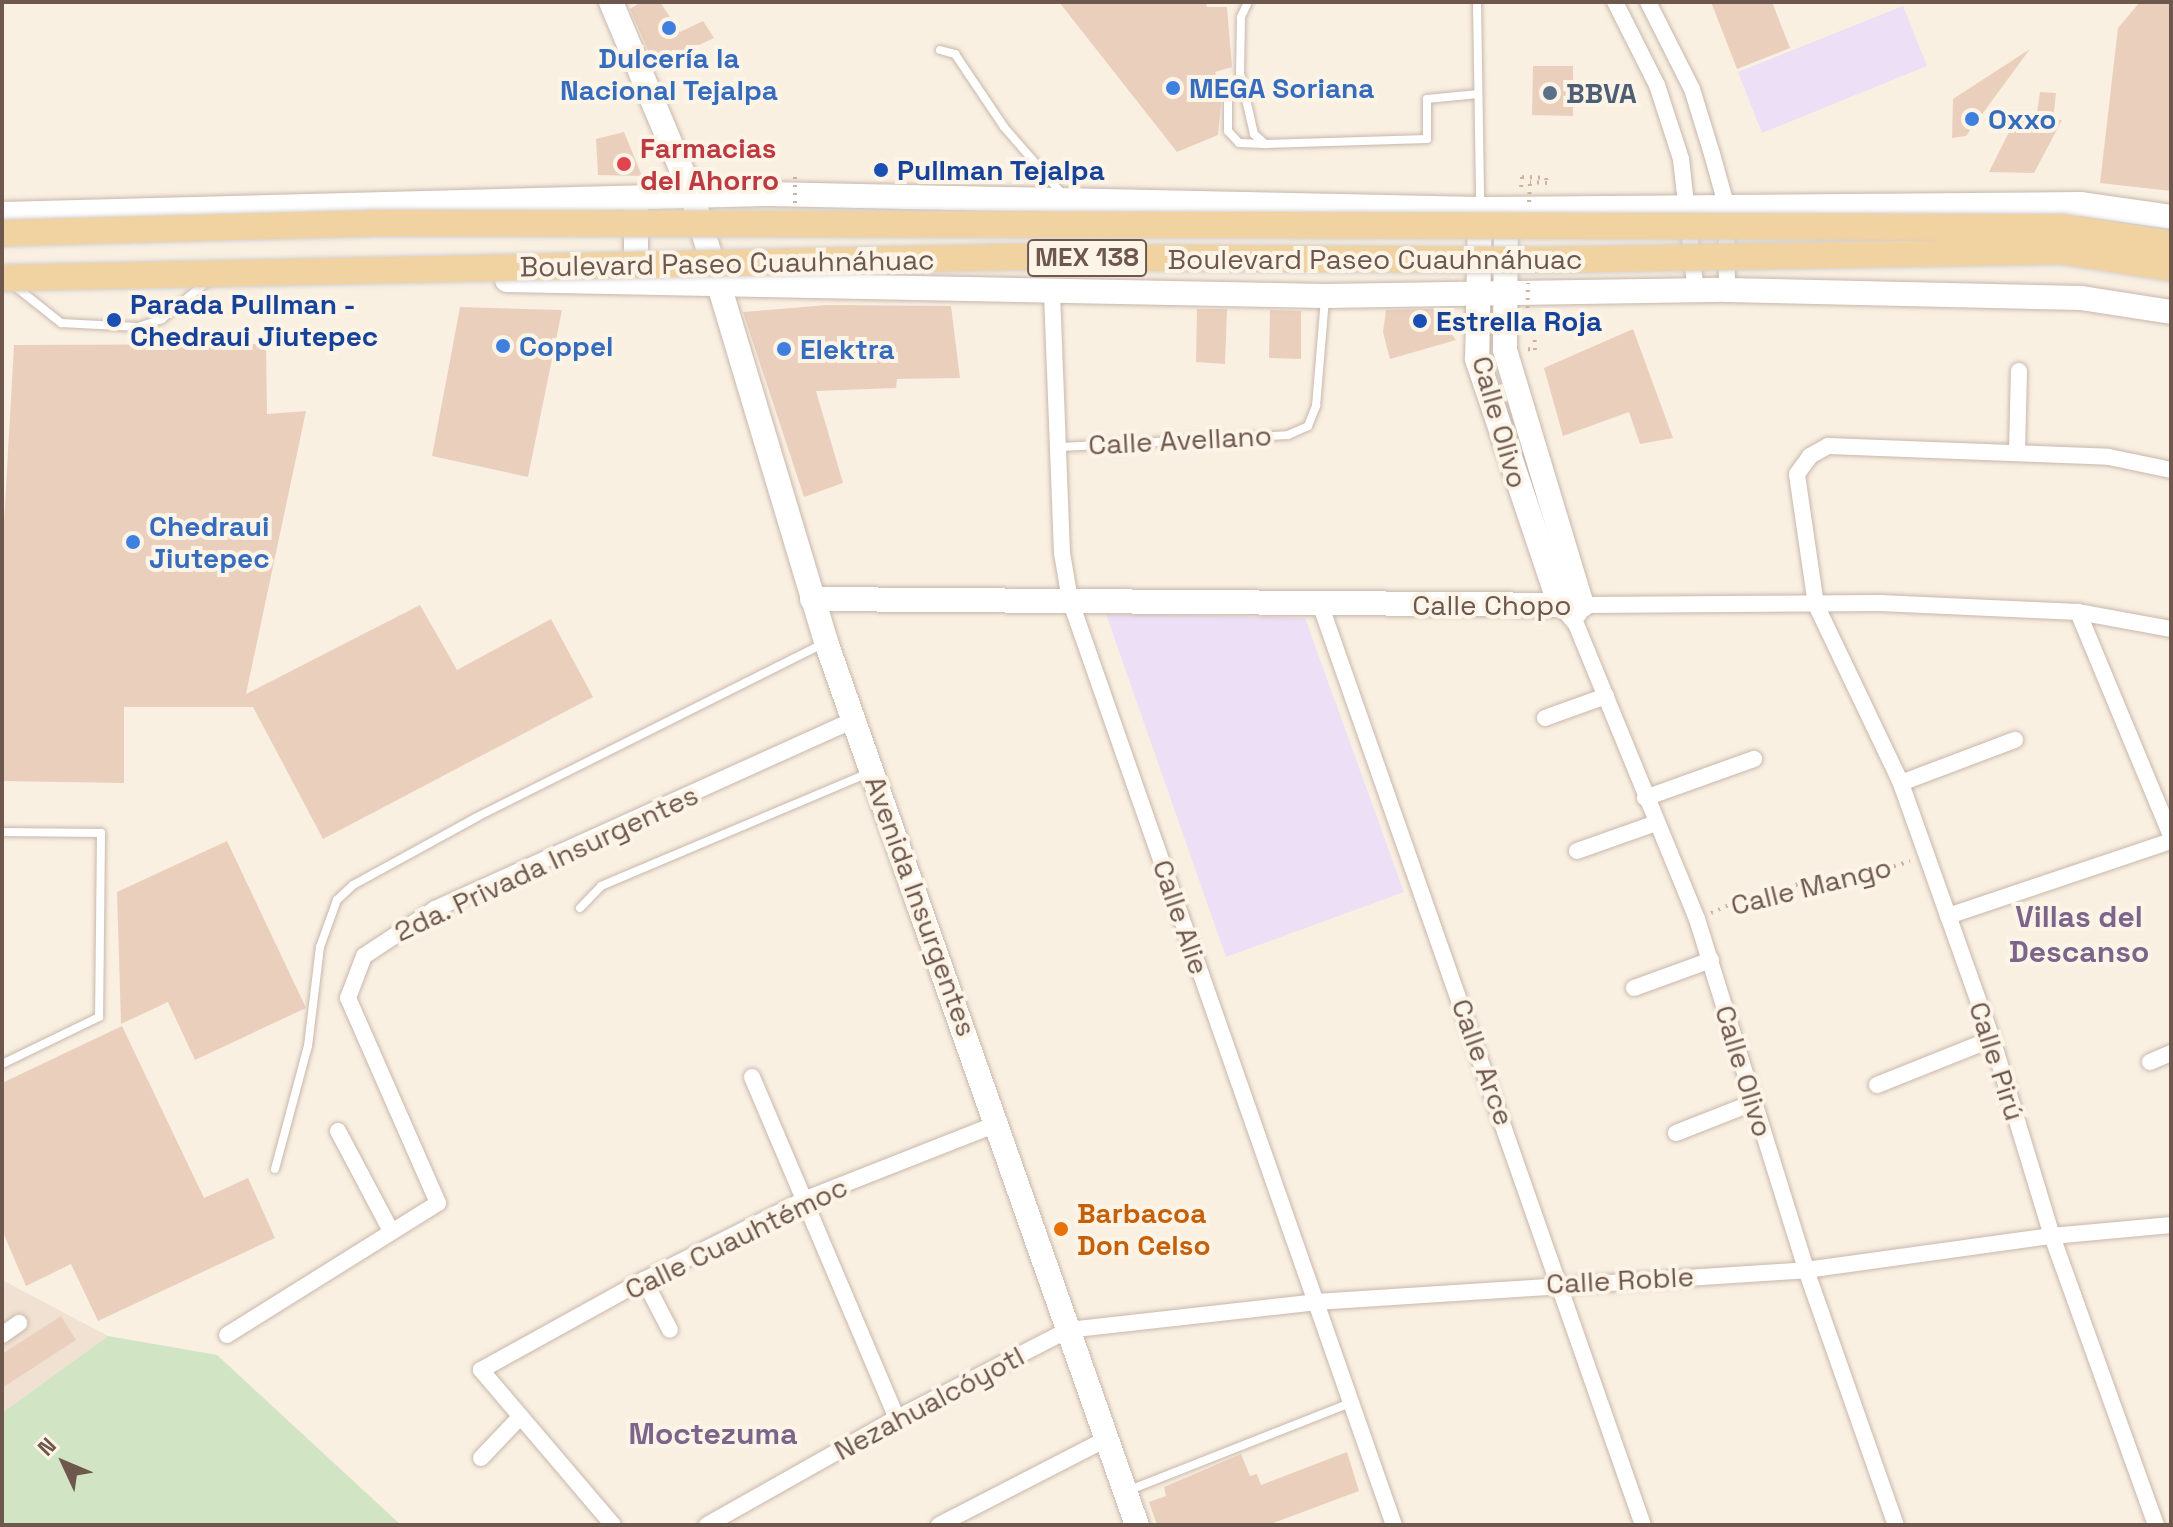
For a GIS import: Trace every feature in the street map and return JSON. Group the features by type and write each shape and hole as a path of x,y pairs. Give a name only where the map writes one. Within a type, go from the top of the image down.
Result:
{"main road":[{"name":"Boulevard Paseo Cuauhnáhuac","path":"2,233 372,223 2030,227 2171,244"},
{"name":"Boulevard Paseo Cuauhnáhuac","path":"4,280 1017,257 1541,260 2061,251 2171,268"}],"street":[{"name":"Avenida Insurgentes","path":"611,2 692,195 826,642 999,1123 1136,1525"},
{"path":"1615,2 1657,85 1689,205 1696,292"},
{"path":"1648,2 1692,89 1726,204 1727,290"},
{"name":"Boulevard Paseo Cuauhnáhuac","path":"2,214 692,195 1067,199 1480,209 1726,204 2080,204 2171,217"},
{"path":"637,233 680,233 692,195"},
{"path":"867,284 869,196"},
{"path":"636,198 636,280"},
{"name":"Calle Olivo","path":"1480,209 1477,359 1645,798 1697,919 1806,1270 1896,1525"},
{"name":"Calle Olivo","path":"1506,209 1505,350 1572,611"},
{"name":"Boulevard Paseo Cuauhnáhuac","path":"4,280 636,280 867,284 1052,293 1325,296 1503,296 1727,290 2081,298 2171,312"},
{"name":"Calle Alie","path":"1052,293 1061,447 1062,553 1070,600 1394,1525"},
{"path":"2017,451 2019,371"},
{"name":"Calle Pirú","path":"2156,1525 2052,1236 1992,1039 1901,783 1816,605 1797,474 1810,456 1828,446 2109,457 2171,470"},
{"name":"Calle Chopo","path":"812,599 1319,601 1572,611 1816,605 2078,612 2171,629"},
{"name":"Calle Arce","path":"1319,601 1562,1283 1643,1525"},
{"path":"2078,612 2171,835"},
{"path":"1545,718 1606,696"},
{"name":"2da. Privada Insurgentes","path":"227,1335 438,1203 348,998 364,956 435,909 854,720"},
{"path":"1901,783 2015,740"},
{"path":"1645,798 1754,759"},
{"path":"1577,851 1656,823"},
{"path":"1948,916 2171,841"},
{"path":"1634,988 1711,960"},
{"path":"1877,1085 1992,1039"},
{"path":"2150,1062 2171,1053"},
{"path":"752,1077 897,1418"},
{"path":"1676,1133 1752,1103"},
{"name":"Calle Cuauhtémoc","path":"520,1417 481,1370 644,1280 806,1199 999,1123"},
{"path":"338,1131 391,1231"},
{"name":"Calle Roble","path":"1068,1330 1316,1302 1562,1283 1806,1270 2052,1236 2171,1225"},
{"path":"644,1280 670,1330"},
{"path":"2,1335 19,1323"},
{"name":"Nezahualcóyotl","path":"707,1525 897,1418 1068,1330"},
{"path":"481,1458 520,1417 613,1525"},
{"path":"939,1525 1108,1438"}],"lane":[{"path":"1248,2 1241,17 1242,80 1254,134 1265,144"},
{"path":"1477,2 1480,209"},
{"path":"940,50 955,54 1004,127 1067,199"},
{"path":"1242,80 1228,97 1228,131 1239,143 1427,139 1427,99 1478,94"},
{"path":"4,280 61,323 138,327 162,319 211,278"},
{"name":"Calle Avellano","path":"1061,447 1288,435 1308,426 1316,406 1325,296"},
{"path":"275,1169 308,1046 320,947 337,900 353,885 477,817 826,642"},
{"path":"580,908 601,886 872,771"},
{"path":"2,832 101,833 99,1017 2,1064"},
{"path":"1125,1492 1350,1403"}],"path":[{"path":"1522,177 1546,178 1547,183 1530,182"},
{"path":"1527,332 1527,349 1535,350 1535,331"},
{"name":"Calle Mango","path":"1697,919 1749,896 1821,879 1856,879 1927,855"}],"shaded area":[{"path":"1903,6 1927,66 1762,133 1738,72"},
{"path":"1106,614 1305,618 1404,892 1226,957"},
{"path":"2,1280 108,1336 2,1413"}],"green space":[{"path":"108,1336 217,1355 401,1525 2,1525 2,1413"}],"building":[{"path":"641,2 660,2 680,32 703,21 714,38 655,66 630,9"},
{"name":"MEGA Soriana","path":"1059,2 1206,2 1207,7 1227,7 1232,67 1215,72 1222,93 1218,135 1177,152"},
{"path":"1711,2 1772,2 1790,48 1737,69"},
{"path":"2140,2 2171,2 2171,191 2100,183 2118,28"},
{"path":"2030,49 1966,136 1952,138 1953,99"},
{"path":"1533,66 1573,66 1573,116 1532,115"},
{"path":"2040,92 2056,93 2053,120 2062,120 2034,173 1989,172 2016,118 2036,119"},
{"path":"624,132 642,176 598,175 596,139"},
{"path":"827,305 951,306 960,378 897,379 896,388 816,391 843,483 804,497 743,312"},
{"path":"460,307 562,310 528,477 432,456"},
{"path":"1197,309 1227,309 1225,364 1196,362"},
{"path":"1434,309 1456,340 1390,359 1383,332 1386,310"},
{"path":"1270,310 1301,311 1301,359 1269,358"},
{"path":"1633,329 1673,438 1640,444 1629,412 1563,436 1544,368"},
{"path":"266,344 267,414 306,411 246,694 420,605 457,670 551,619 593,697 323,839 253,707 124,707 124,783 2,781 2,558 14,345"},
{"path":"227,841 306,1008 195,1060 168,1002 121,1024 117,892"},
{"path":"122,1026 204,1198 248,1178 275,1238 98,1321 71,1264 26,1286 2,1230 2,1083"},
{"path":"61,1316 76,1340 2,1388 2,1354"},
{"path":"1347,1452 1359,1491 1268,1525 1157,1525 1149,1502 1166,1496 1164,1487 1241,1454 1250,1476 1257,1474 1261,1485"}],"place":[{"name":"Dulcería la Nacional Tejalpa","path":"669,28"},
{"name":"MEGA Soriana","path":"1173,88"},
{"name":"BBVA","path":"1550,93"},
{"name":"Oxxo","path":"1972,119"},
{"name":"Farmacias del Ahorro","path":"624,164"},
{"name":"Pullman Tejalpa","path":"881,170"},
{"name":"Parada Pullman - Chedraui Jiutepec","path":"114,320"},
{"name":"Estrella Roja","path":"1420,321"},
{"name":"Coppel","path":"503,346"},
{"name":"Elektra","path":"784,349"},
{"name":"Chedraui Jiutepec","path":"133,542"},
{"name":"Barbacoa Don Celso","path":"1061,1229"}],"district":[{"name":"Villas del Descanso","path":"2079,934"},
{"name":"Moctezuma","path":"713,1434"}]}
